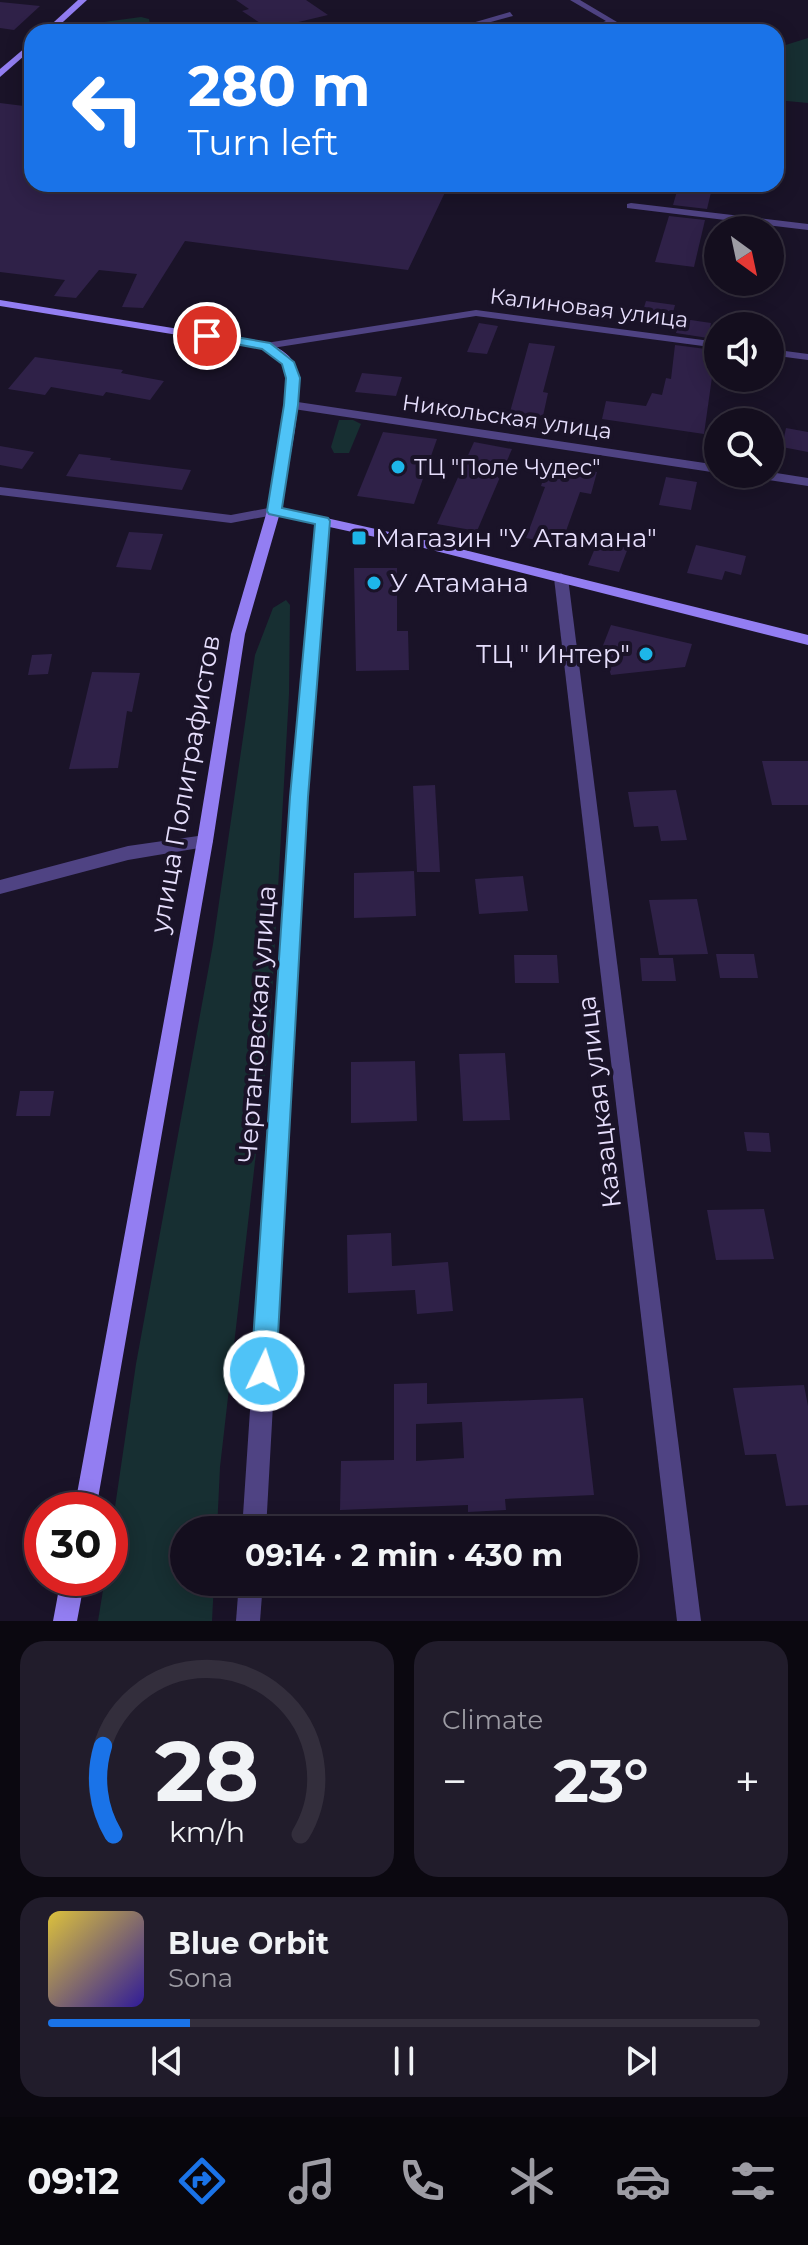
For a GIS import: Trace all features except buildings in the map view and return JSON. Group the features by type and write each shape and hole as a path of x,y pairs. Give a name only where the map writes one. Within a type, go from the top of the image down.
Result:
{"street":[{"path":"56,24 83,0"},
{"path":"574,0 613,22 606,24"},
{"path":"474,24 510,14"},
{"path":"0,74 24,52"},
{"path":"631,206 808,227"},
{"path":"0,303 266,346"},
{"name":"Калиновая улица","path":"266,346 476,313 704,343"},
{"name":"улица Полиграфистов","path":"88,1492 205,841 238,634 274,511 291,405 291,370 283,356 266,346"},
{"path":"784,354 808,357"},
{"name":"Никольская улица","path":"291,405 704,467"},
{"path":"784,478 808,482"},
{"path":"0,491 231,519 274,511 808,640"},
{"name":"Чертановская улица","path":"255,1516 299,797 323,521"},
{"name":"Казацкая улица","path":"561,578 689,1621"},
{"path":"0,887 128,853 205,841"},
{"path":"65,1621 70,1596"},
{"path":"248,1621 250,1596"}],"green space":[{"path":"141,17 149,19 150,24 101,24"},
{"path":"808,38 808,103 784,101 784,46"},
{"path":"339,420 353,420 361,424 349,453 334,453 331,447"},
{"path":"286,600 290,605 289,694 270,1031 220,1467 218,1516 170,1516 170,1596 213,1596 212,1621 98,1621 102,1596 128,1596 128,1492 117,1492 136,1364 213,944 255,655 273,608"}],"place":[{"name":"ТЦ \"Поле Чудес\"","path":"398,467"},
{"name":"Магазин \"У Атамана\"","path":"359,538"},
{"name":"У Атамана","path":"374,583"},
{"name":"ТЦ \" Интер\"","path":"646,654"}],"route":[{"path":"207,336 266,346 288,362 293,378 291,405 274,511 323,521 299,797 264,1371"}]}
